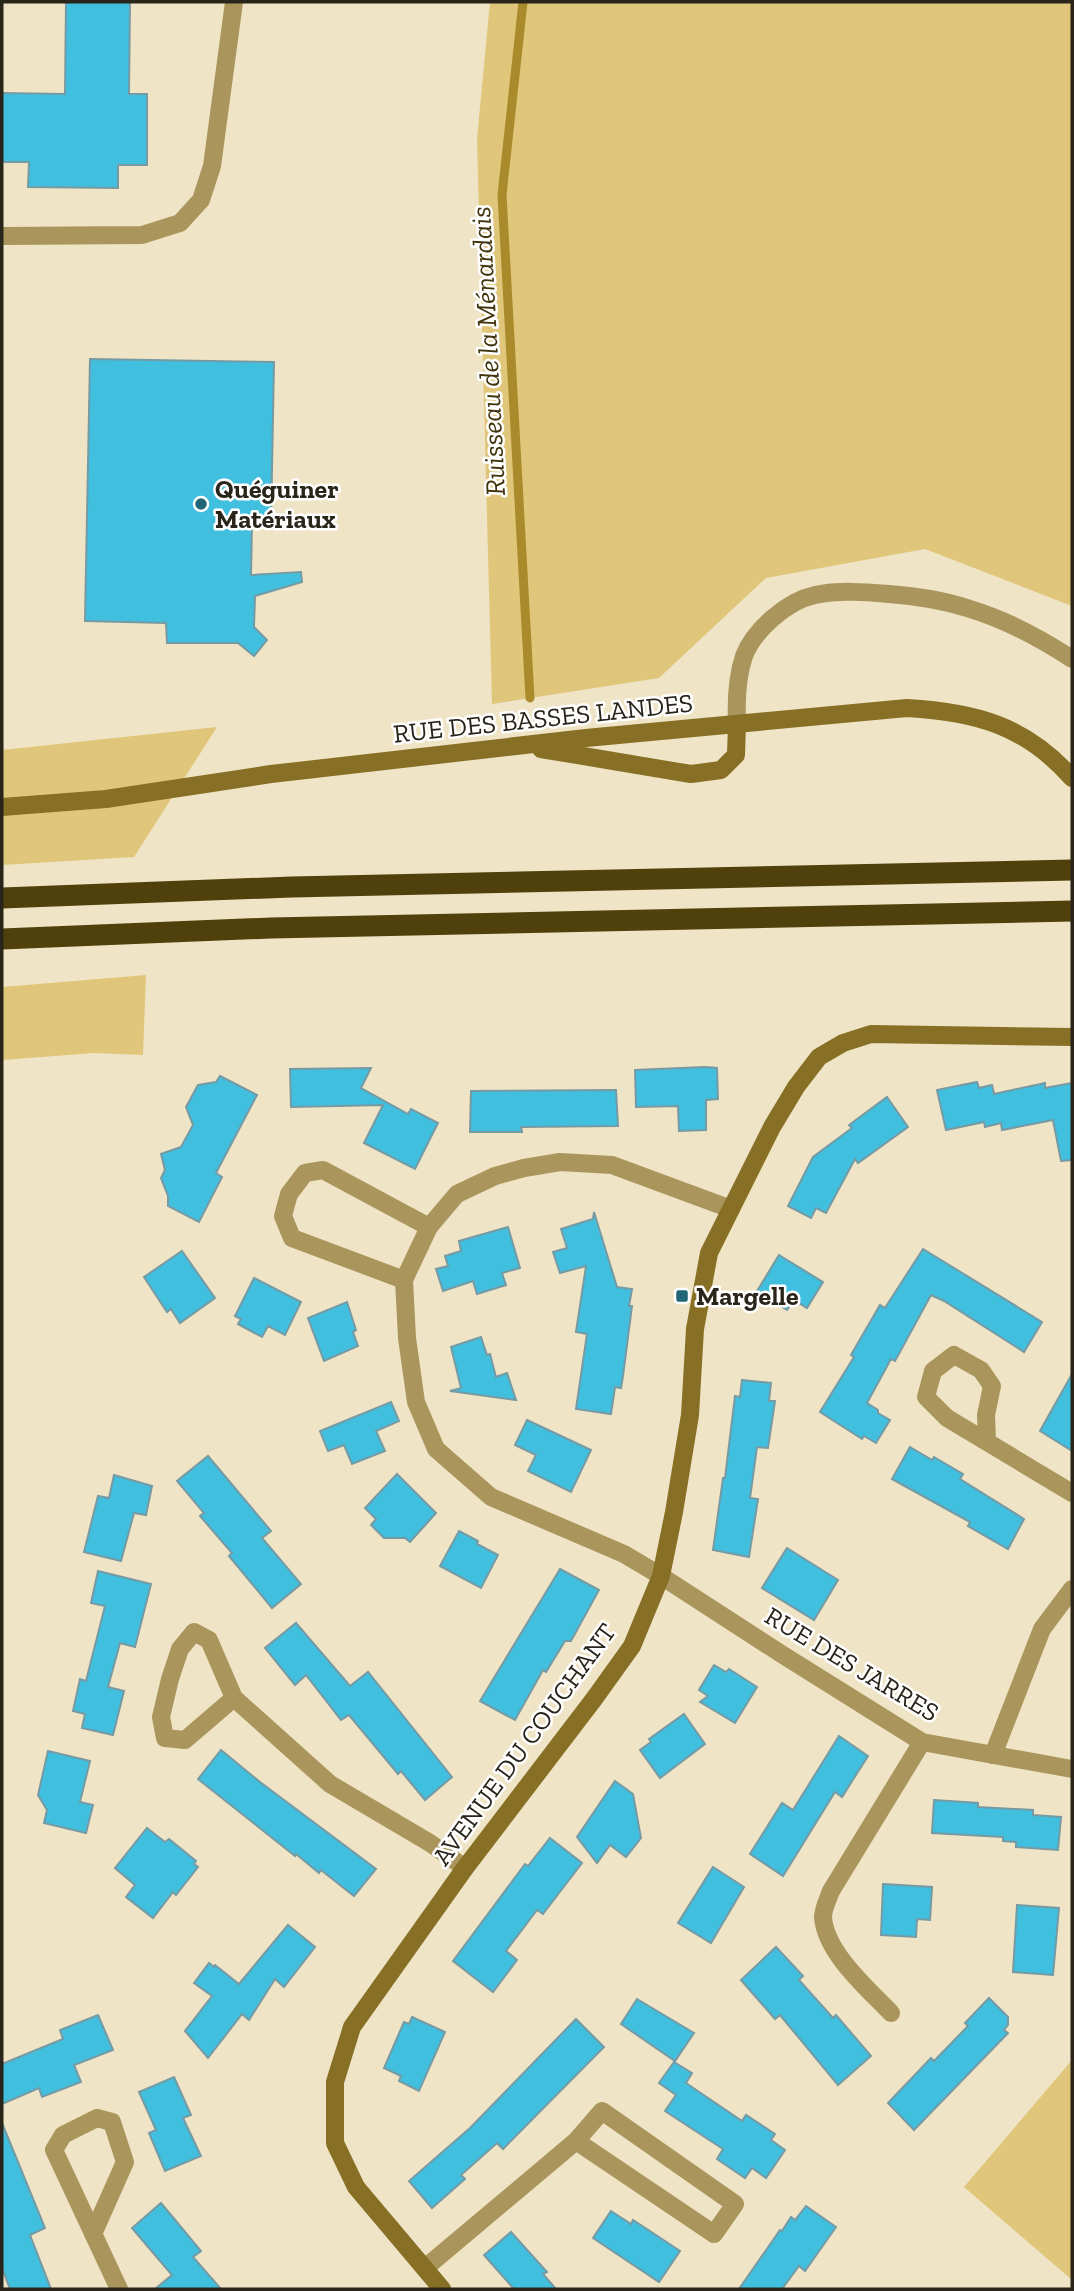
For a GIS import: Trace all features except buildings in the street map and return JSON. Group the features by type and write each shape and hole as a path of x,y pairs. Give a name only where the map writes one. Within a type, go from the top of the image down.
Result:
{"highway":[{"path":"2,898 292,887 1072,870"},
{"path":"2,939 271,928 1072,911"}],"street":[{"path":"2,236 142,236 180,223 201,200 212,166 234,2"},
{"path":"522,745 691,774 721,770 736,755 738,689 745,654 765,624 792,604 814,595 880,593 923,597 968,608 1026,632 1072,659"},
{"name":"RUE DES BASSES LANDES","path":"2,807 106,799 271,774 522,745 906,708 945,710 974,716 1004,727 1035,744 1072,778"},
{"name":"AVENUE DU COUCHANT","path":"442,2289 356,2187 335,2143 335,2082 352,2027 465,1868 632,1646 661,1576 690,1415 695,1329 709,1253 772,1127 796,1087 819,1057 843,1043 871,1034 1072,1037"},
{"path":"429,1227 323,1170 305,1173 289,1194 283,1216 292,1238 404,1280 429,1227 457,1194 495,1176 524,1168 559,1162 612,1165 731,1209"},
{"name":"RUE DES JARRES","path":"404,1280 407,1338 416,1402 436,1449 491,1497 624,1554 922,1742 1072,1769"},
{"path":"987,1441 986,1415 992,1386 981,1370 954,1355 933,1371 926,1397 947,1418 1072,1493"},
{"path":"993,1755 1042,1629 1072,1588"},
{"path":"234,1698 185,1740 165,1738 161,1717 170,1679 180,1649 194,1632 209,1640 234,1698 331,1784 430,1843 465,1868"},
{"path":"891,2013 850,1969 827,1936 823,1914 831,1891 922,1742"},
{"path":"425,2268 576,2141 601,2111 736,2204 714,2234 576,2141"},
{"path":"93,2234 125,2162 112,2122 97,2119 63,2135 54,2150 93,2234 119,2289"}],"shaded area":[{"path":"490,2 1072,2 1072,606 925,549 766,578 659,678 492,704 477,139"},
{"path":"217,727 134,857 2,865 2,750"},
{"path":"146,975 143,1055 94,1053 2,1060 2,987"},
{"path":"1072,2060 1072,2280 964,2187"}],"waterway":[{"name":"Ruisseau de la Ménardais","path":"523,2 502,195 530,698"}],"place":[{"name":"Quéguiner Matériaux","path":"201,504"},
{"name":"Margelle","path":"682,1296"}]}
